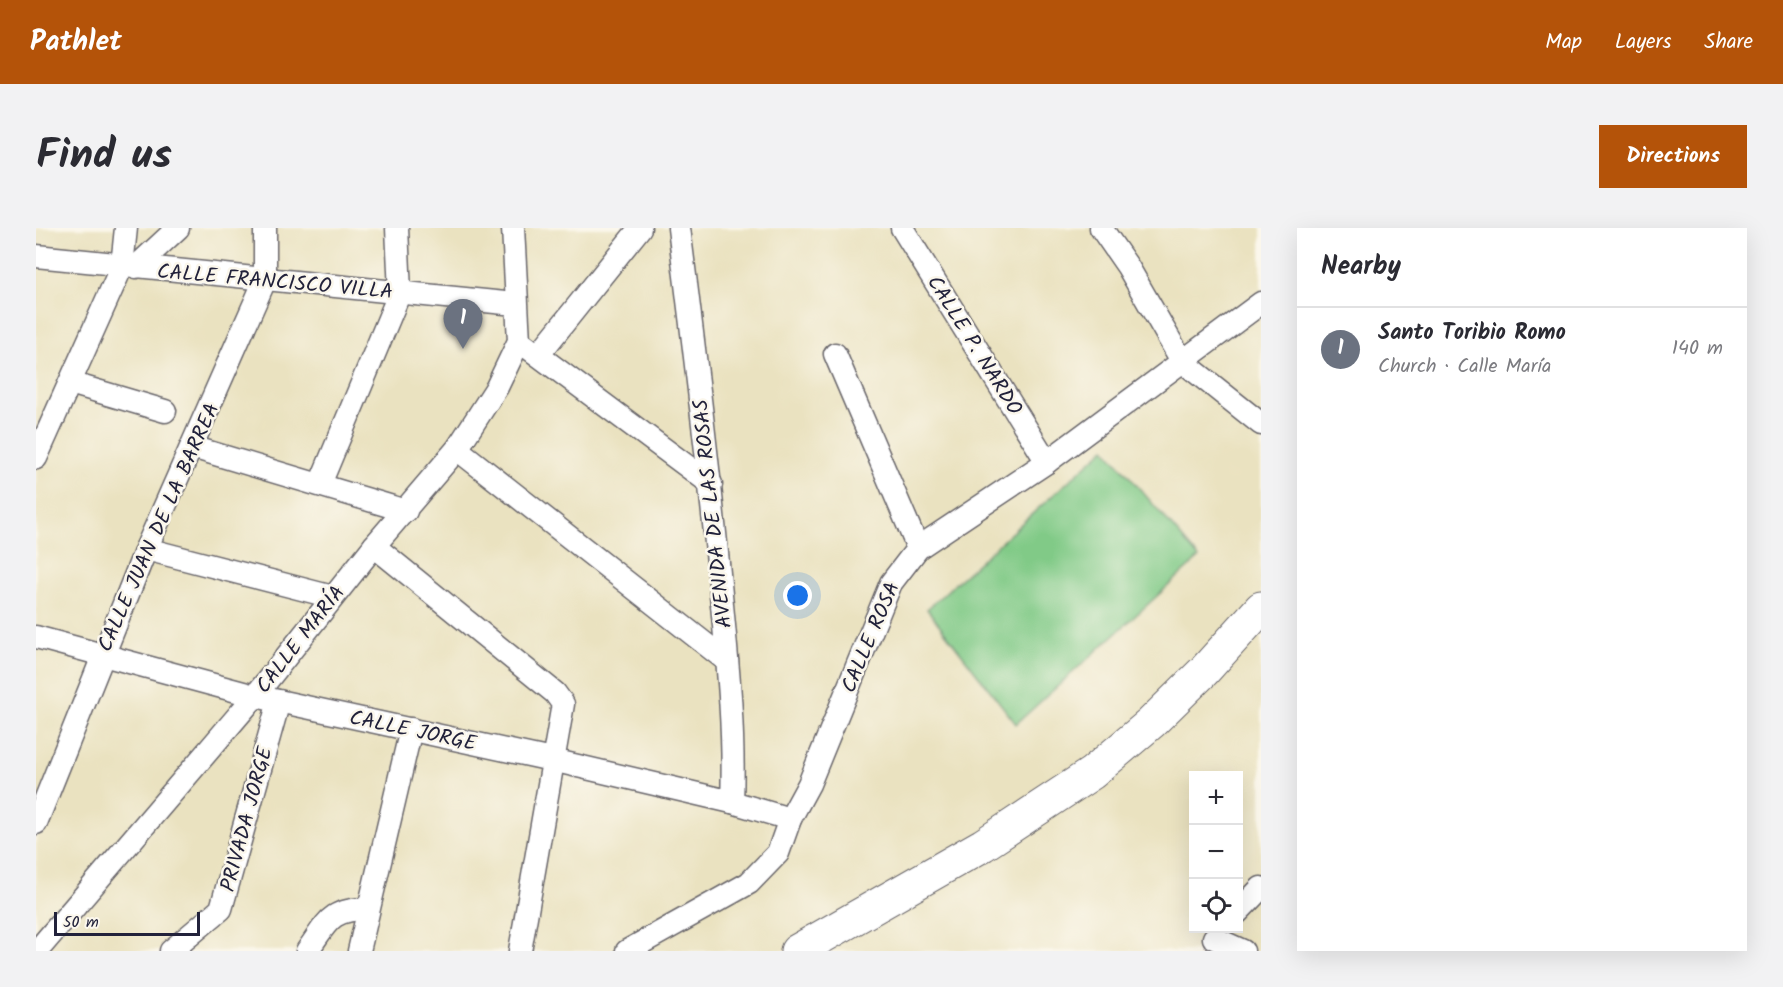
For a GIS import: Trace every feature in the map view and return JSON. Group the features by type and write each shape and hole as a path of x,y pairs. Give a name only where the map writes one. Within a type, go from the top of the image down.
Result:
{"highway":[{"path":"797,951 983,844 1092,773 1151,723 1204,671 1261,608"}],"street":[{"path":"126,228 129,266"},
{"path":"36,458 69,383 129,266 178,228"},
{"name":"CALLE JUAN DE LA BARREA","path":"36,824 102,654 146,549 265,280 266,228"},
{"path":"320,484 400,292 397,228"},
{"path":"513,228 515,304 519,341 711,484"},
{"path":"539,354 640,228"},
{"name":"AVENIDA DE LAS ROSAS","path":"680,228 711,484 734,754 732,802"},
{"name":"CALLE P. NARDO","path":"902,228 1047,462"},
{"path":"1101,228 1128,267 1182,361 1261,424"},
{"name":"CALLE FRANCISCO VILLA","path":"36,256 515,304"},
{"name":"CALLE ROSA","path":"627,951 750,883 778,853 790,819 809,784 891,583 918,548 1047,462 1261,303"},
{"name":"CALLE MARÍA","path":"37,951 255,696 374,546 457,449 497,387 519,341"},
{"path":"835,354 918,548"},
{"path":"69,383 165,411"},
{"path":"192,447 406,511"},
{"path":"457,449 727,661"},
{"path":"374,546 555,693 563,704 520,951"},
{"path":"146,549 333,597"},
{"name":"CALLE JORGE","path":"36,638 255,696 552,760 732,802 790,819"},
{"name":"PRIVADA JORGE","path":"171,951 221,909 279,701"},
{"path":"359,951 411,729"},
{"path":"1243,908 1261,888"},
{"path":"307,951 334,915 349,909 369,909"},
{"path":"1214,939 1243,951"}],"green space":[{"path":"1105,448 1199,558 1016,724 927,609"}],"place":[{"name":"Santo Toribio Romo","path":"463,349"}]}
